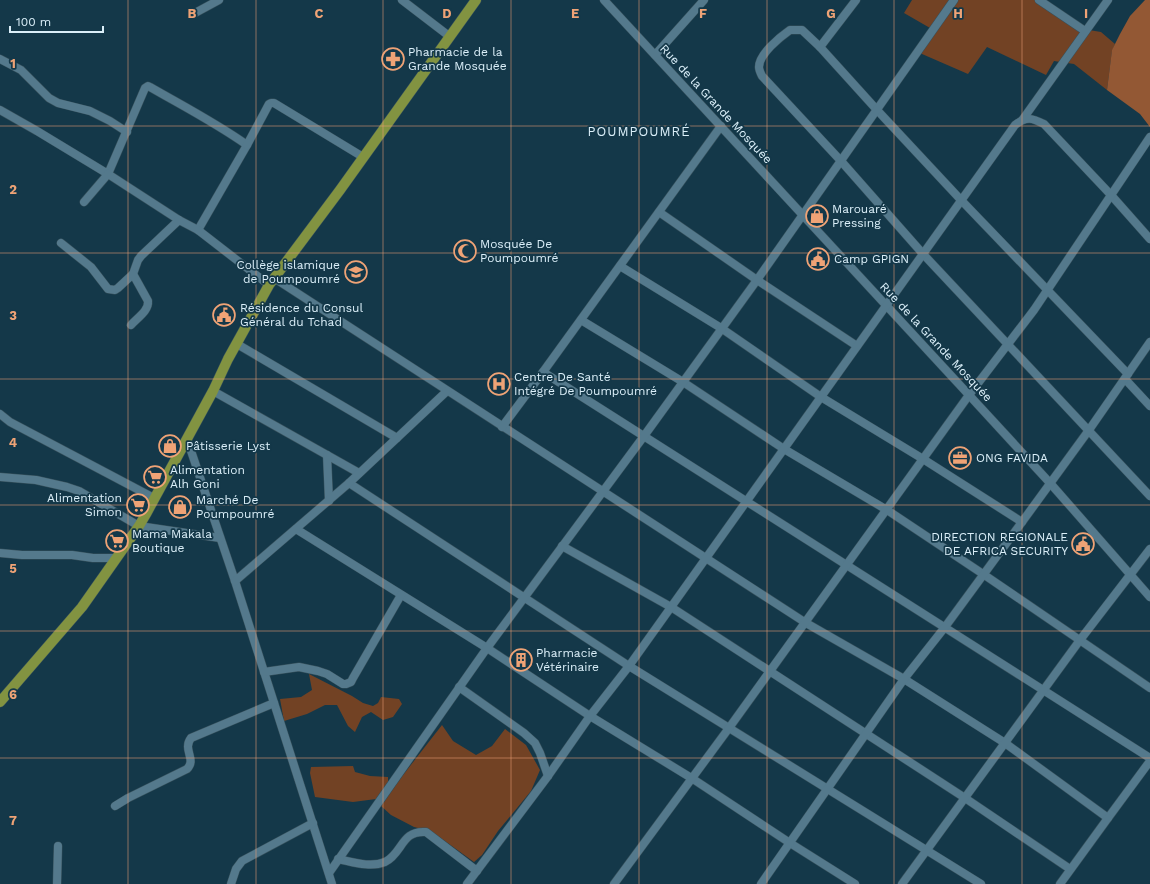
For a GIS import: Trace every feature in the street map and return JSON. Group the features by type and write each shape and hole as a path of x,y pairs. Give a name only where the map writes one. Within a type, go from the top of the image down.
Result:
{"main road":[{"path":"0,702 82,606 139,526 271,281 340,190 476,0"}],"street":[{"path":"195,13 219,0"},
{"path":"402,0 449,36"},
{"name":"Rue de la Grande Mosquée","path":"604,0 1050,483 1150,597"},
{"path":"655,55 704,0"},
{"path":"820,47 856,0"},
{"path":"329,873 487,648 644,436 803,216 954,0"},
{"path":"1039,0 1085,31"},
{"path":"467,884 548,776 590,716 629,666 961,200 1015,125 1023,119 1108,0"},
{"path":"1150,406 1126,376 1047,290 961,200 820,47 802,30 790,30 773,43 762,57 759,67 762,76 841,161 923,254 1150,496"},
{"path":"0,59 21,70 49,98 58,103 90,111 127,132"},
{"path":"84,202 108,174 145,88 148,86 205,117 247,144"},
{"path":"198,230 269,104 271,103 274,103 363,156"},
{"path":"0,110 108,174 179,220 198,230 271,281 447,391 806,623 904,679 1005,743 1108,818"},
{"path":"1023,119 1033,118 1044,124 1150,239"},
{"path":"502,427 721,126"},
{"path":"614,884 806,623 922,459 1009,344 1150,137"},
{"path":"659,212 757,280 857,346"},
{"path":"61,243 91,267 108,289 115,290 133,274 141,256 179,220"},
{"path":"620,266 721,328 821,397 1022,522"},
{"path":"131,324 147,309 148,305 148,301 133,274"},
{"path":"581,320 683,382 784,449 887,510 1150,688"},
{"path":"761,884 904,679 944,628 1022,522 1089,430 1150,342"},
{"path":"237,344 397,438"},
{"path":"543,372 1150,758"},
{"path":"213,391 359,473"},
{"path":"235,581 329,501 447,391"},
{"path":"0,414 10,422 154,498"},
{"path":"187,439 235,581 332,884"},
{"path":"327,455 329,501"},
{"path":"0,477 36,480 67,486 79,491 139,526 220,538"},
{"path":"349,483 629,666 981,884"},
{"path":"296,529 487,648 590,716 693,778 790,843 855,884"},
{"path":"562,546 671,607 965,798 1070,869"},
{"path":"902,884 1080,640 1150,549"},
{"path":"0,553 116,558"},
{"path":"264,672 299,667 322,672 343,684 351,682 401,595"},
{"path":"460,687 524,733 535,743 548,776"},
{"path":"115,806 187,769 191,765 187,747 191,738 274,703"},
{"path":"1060,884 1150,762"},
{"path":"230,884 236,869 242,861 313,823"},
{"path":"338,859 361,864 385,862 395,854 410,835 418,831 426,832 477,871"},
{"path":"57,884 58,846"}],"shaded area":[{"path":"912,0 1045,0 1089,30 1101,32 1115,44 1112,51 1107,90 1074,64 1054,61 1046,75 987,47 968,74 922,54 916,51 930,28 904,13"},
{"path":"1145,0 1150,0 1150,127 1140,114 1107,90 1112,50 1130,16"},
{"path":"309,674 363,703 373,706 378,703 381,697 399,699 402,704 393,717 383,720 371,712 362,717 355,732 348,726 337,705 325,705 307,714 284,721 280,699 301,697 312,690"},
{"path":"442,725 453,741 476,755 492,746 505,729 526,745 540,770 531,791 498,831 482,855 474,862 431,831 414,827 391,815 381,806"},
{"path":"353,766 355,772 370,776 388,777 388,782 376,799 353,802 315,797 310,773 311,767"}],"place":[{"name":"Pharmacie de la Grande Mosquée","path":"393,59"},
{"name":"Marouaré Pressing","path":"817,216"},
{"name":"Mosquée De Poumpoumré","path":"465,251"},
{"name":"Camp GPIGN","path":"818,259"},
{"name":"Collège islamique de Poumpoumré","path":"356,272"},
{"name":"Résidence du Consul Général du Tchad","path":"224,315"},
{"name":"Centre De Santé Intégré De Poumpoumré","path":"499,384"},
{"name":"Pâtisserie Lyst","path":"170,446"},
{"name":"ONG FAVIDA","path":"960,458"},
{"name":"Alimentation Alh Goni","path":"155,477"},
{"name":"Alimentation Simon","path":"138,505"},
{"name":"Marché De Poumpoumré","path":"180,507"},
{"name":"Mama Makala Boutique","path":"117,541"},
{"name":"DIRECTION REGIONALE DE AFRICA SECURITY","path":"1083,544"},
{"name":"Pharmacie Vétérinaire","path":"521,660"}],"district":[{"name":"POUMPOUMRÉ","path":"639,131"}]}
